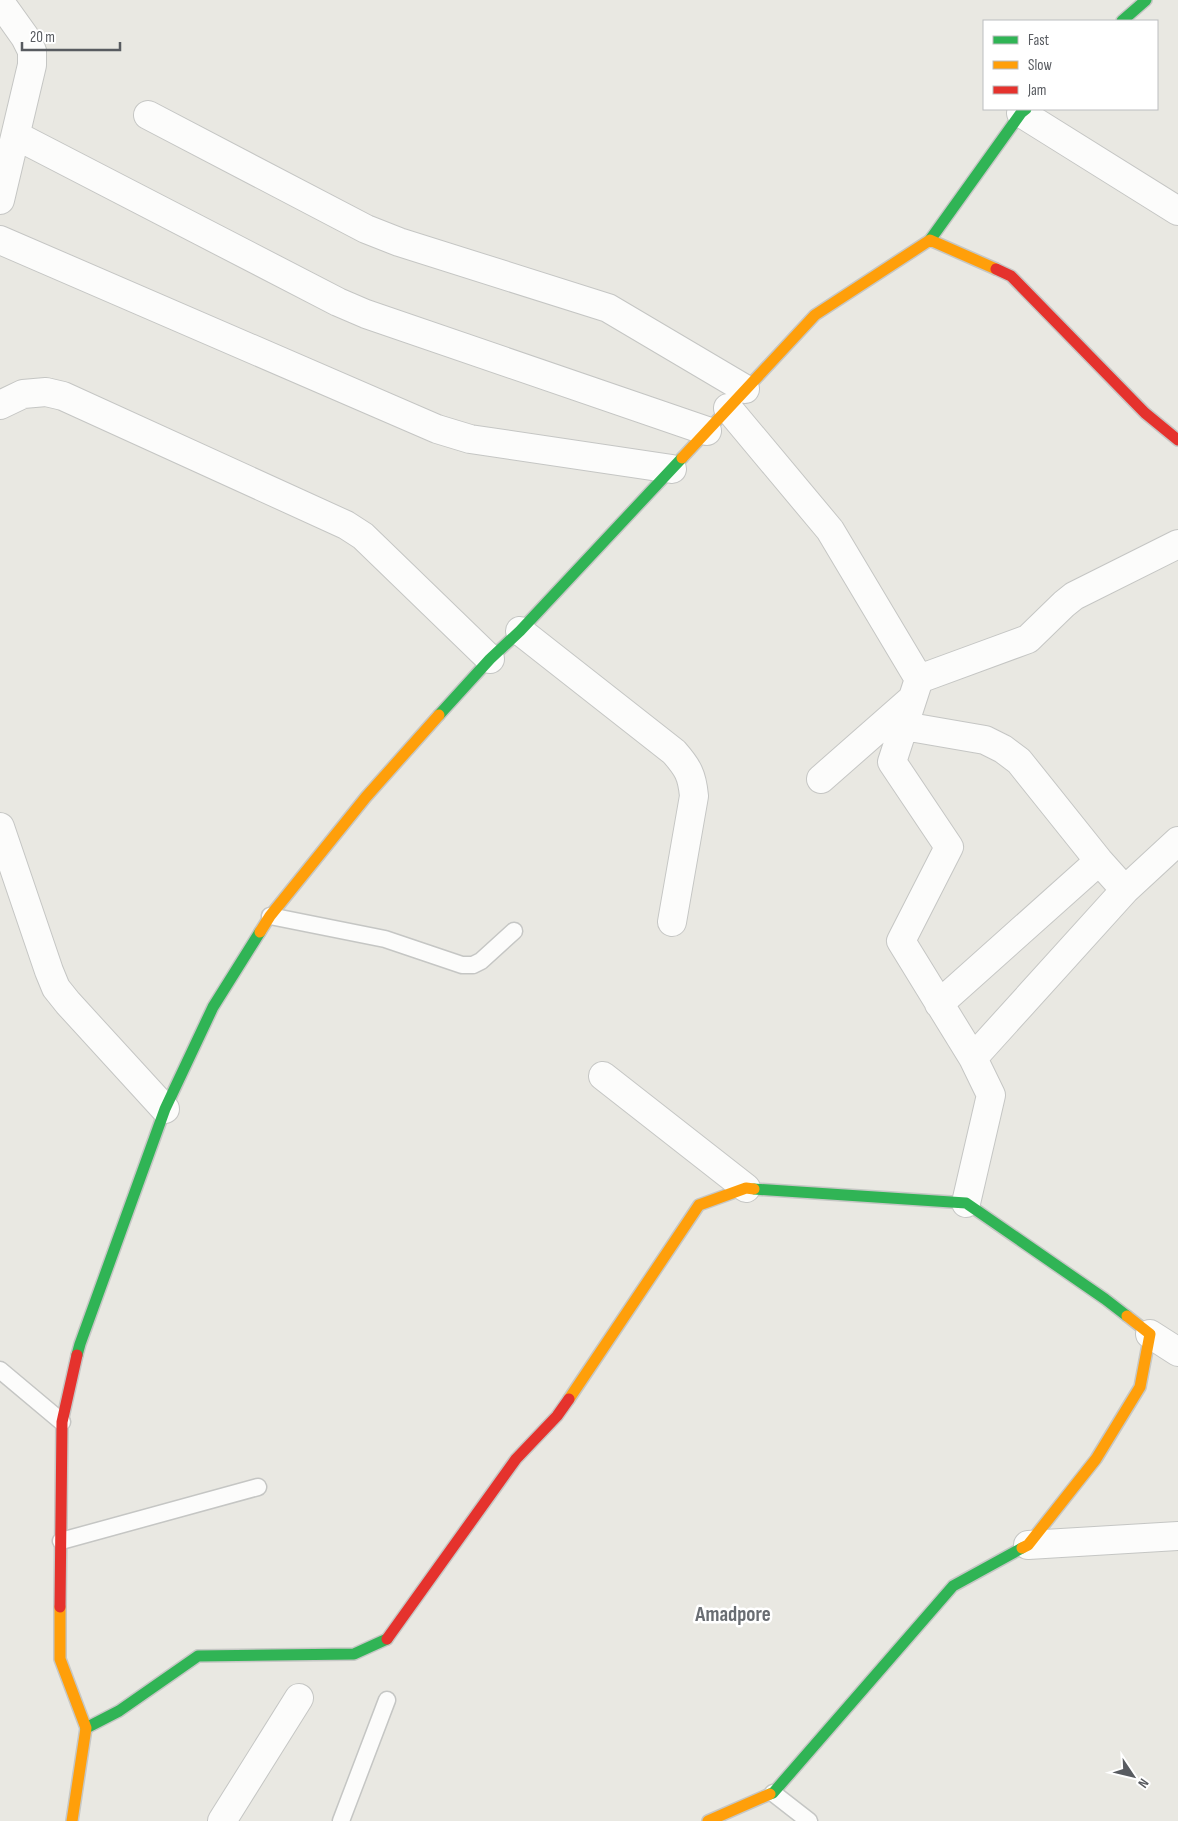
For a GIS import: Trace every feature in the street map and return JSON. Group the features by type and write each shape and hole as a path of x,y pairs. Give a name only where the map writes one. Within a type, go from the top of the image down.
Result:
{"street":[{"path":"1123,20 1146,0"},
{"path":"0,2 25,37 32,51 32,65 17,136 0,200"},
{"path":"72,1821 86,1728 60,1659 62,1422 80,1344 165,1108 212,1007 270,916 366,797 490,660 520,631 815,315 930,240 1023,111 1178,211"},
{"path":"148,115 366,229 399,242 608,308 737,398 830,530 915,689 892,762 949,847 901,941 973,1058 991,1095 966,1203"},
{"path":"17,136 338,302 366,314 707,431"},
{"path":"0,240 437,429 470,439 672,469"},
{"path":"930,240 1011,276 1145,414 1178,440"},
{"path":"0,405 22,394 46,392 62,396 346,525 363,536 490,660"},
{"path":"821,779 915,689 1028,639 1074,596 1178,544"},
{"path":"520,631 674,752 687,766 692,780 694,796 672,922"},
{"path":"904,726 985,740 1003,749 1019,761 1099,861 1125,890"},
{"path":"0,827 56,988 165,1108"},
{"path":"973,1058 1125,890 1178,841"},
{"path":"939,1004 1099,861"},
{"path":"603,1076 746,1188"},
{"path":"86,1728 119,1711 198,1656 354,1654 388,1639 516,1459 557,1416 699,1205 746,1188 966,1203 1178,1352"},
{"path":"708,1821 773,1792 953,1586 1028,1545 1096,1459 1140,1387 1150,1334"},
{"path":"1028,1545 1178,1536"},
{"path":"222,1821 299,1698"}],"lane":[{"path":"270,916 385,939 462,964 473,965 481,961 514,931"},
{"path":"0,1370 62,1422"},
{"path":"61,1541 258,1487"},
{"path":"341,1821 387,1700"},
{"path":"773,1792 810,1821"}],"traffic: fast":[{"path":"1123,20 1146,0"},
{"path":"930,240 1025,110"},
{"path":"439,715 682,458"},
{"path":"77,1355 165,1109 213,1007 260,932"},
{"path":"754,1189 966,1203 1127,1316"},
{"path":"770,1794 773,1793 953,1586 1022,1548"},
{"path":"86,1728 119,1711 198,1656 354,1654 387,1639"}],"traffic: slow":[{"path":"682,458 815,315 930,240 996,269"},
{"path":"260,932 270,916 366,797 439,715"},
{"path":"569,1399 699,1205 746,1188 754,1189"},
{"path":"1022,1548 1028,1545 1096,1459 1140,1387 1150,1334 1127,1316"},
{"path":"60,1607 60,1659 86,1728 72,1821"},
{"path":"708,1821 770,1794"}],"traffic: jam":[{"path":"996,269 1011,276 1145,413 1178,440"},
{"path":"60,1607 62,1422 77,1355"},
{"path":"387,1639 516,1459 557,1416 569,1399"}],"district":[{"name":"Amadpore","path":"733,1614"}]}
